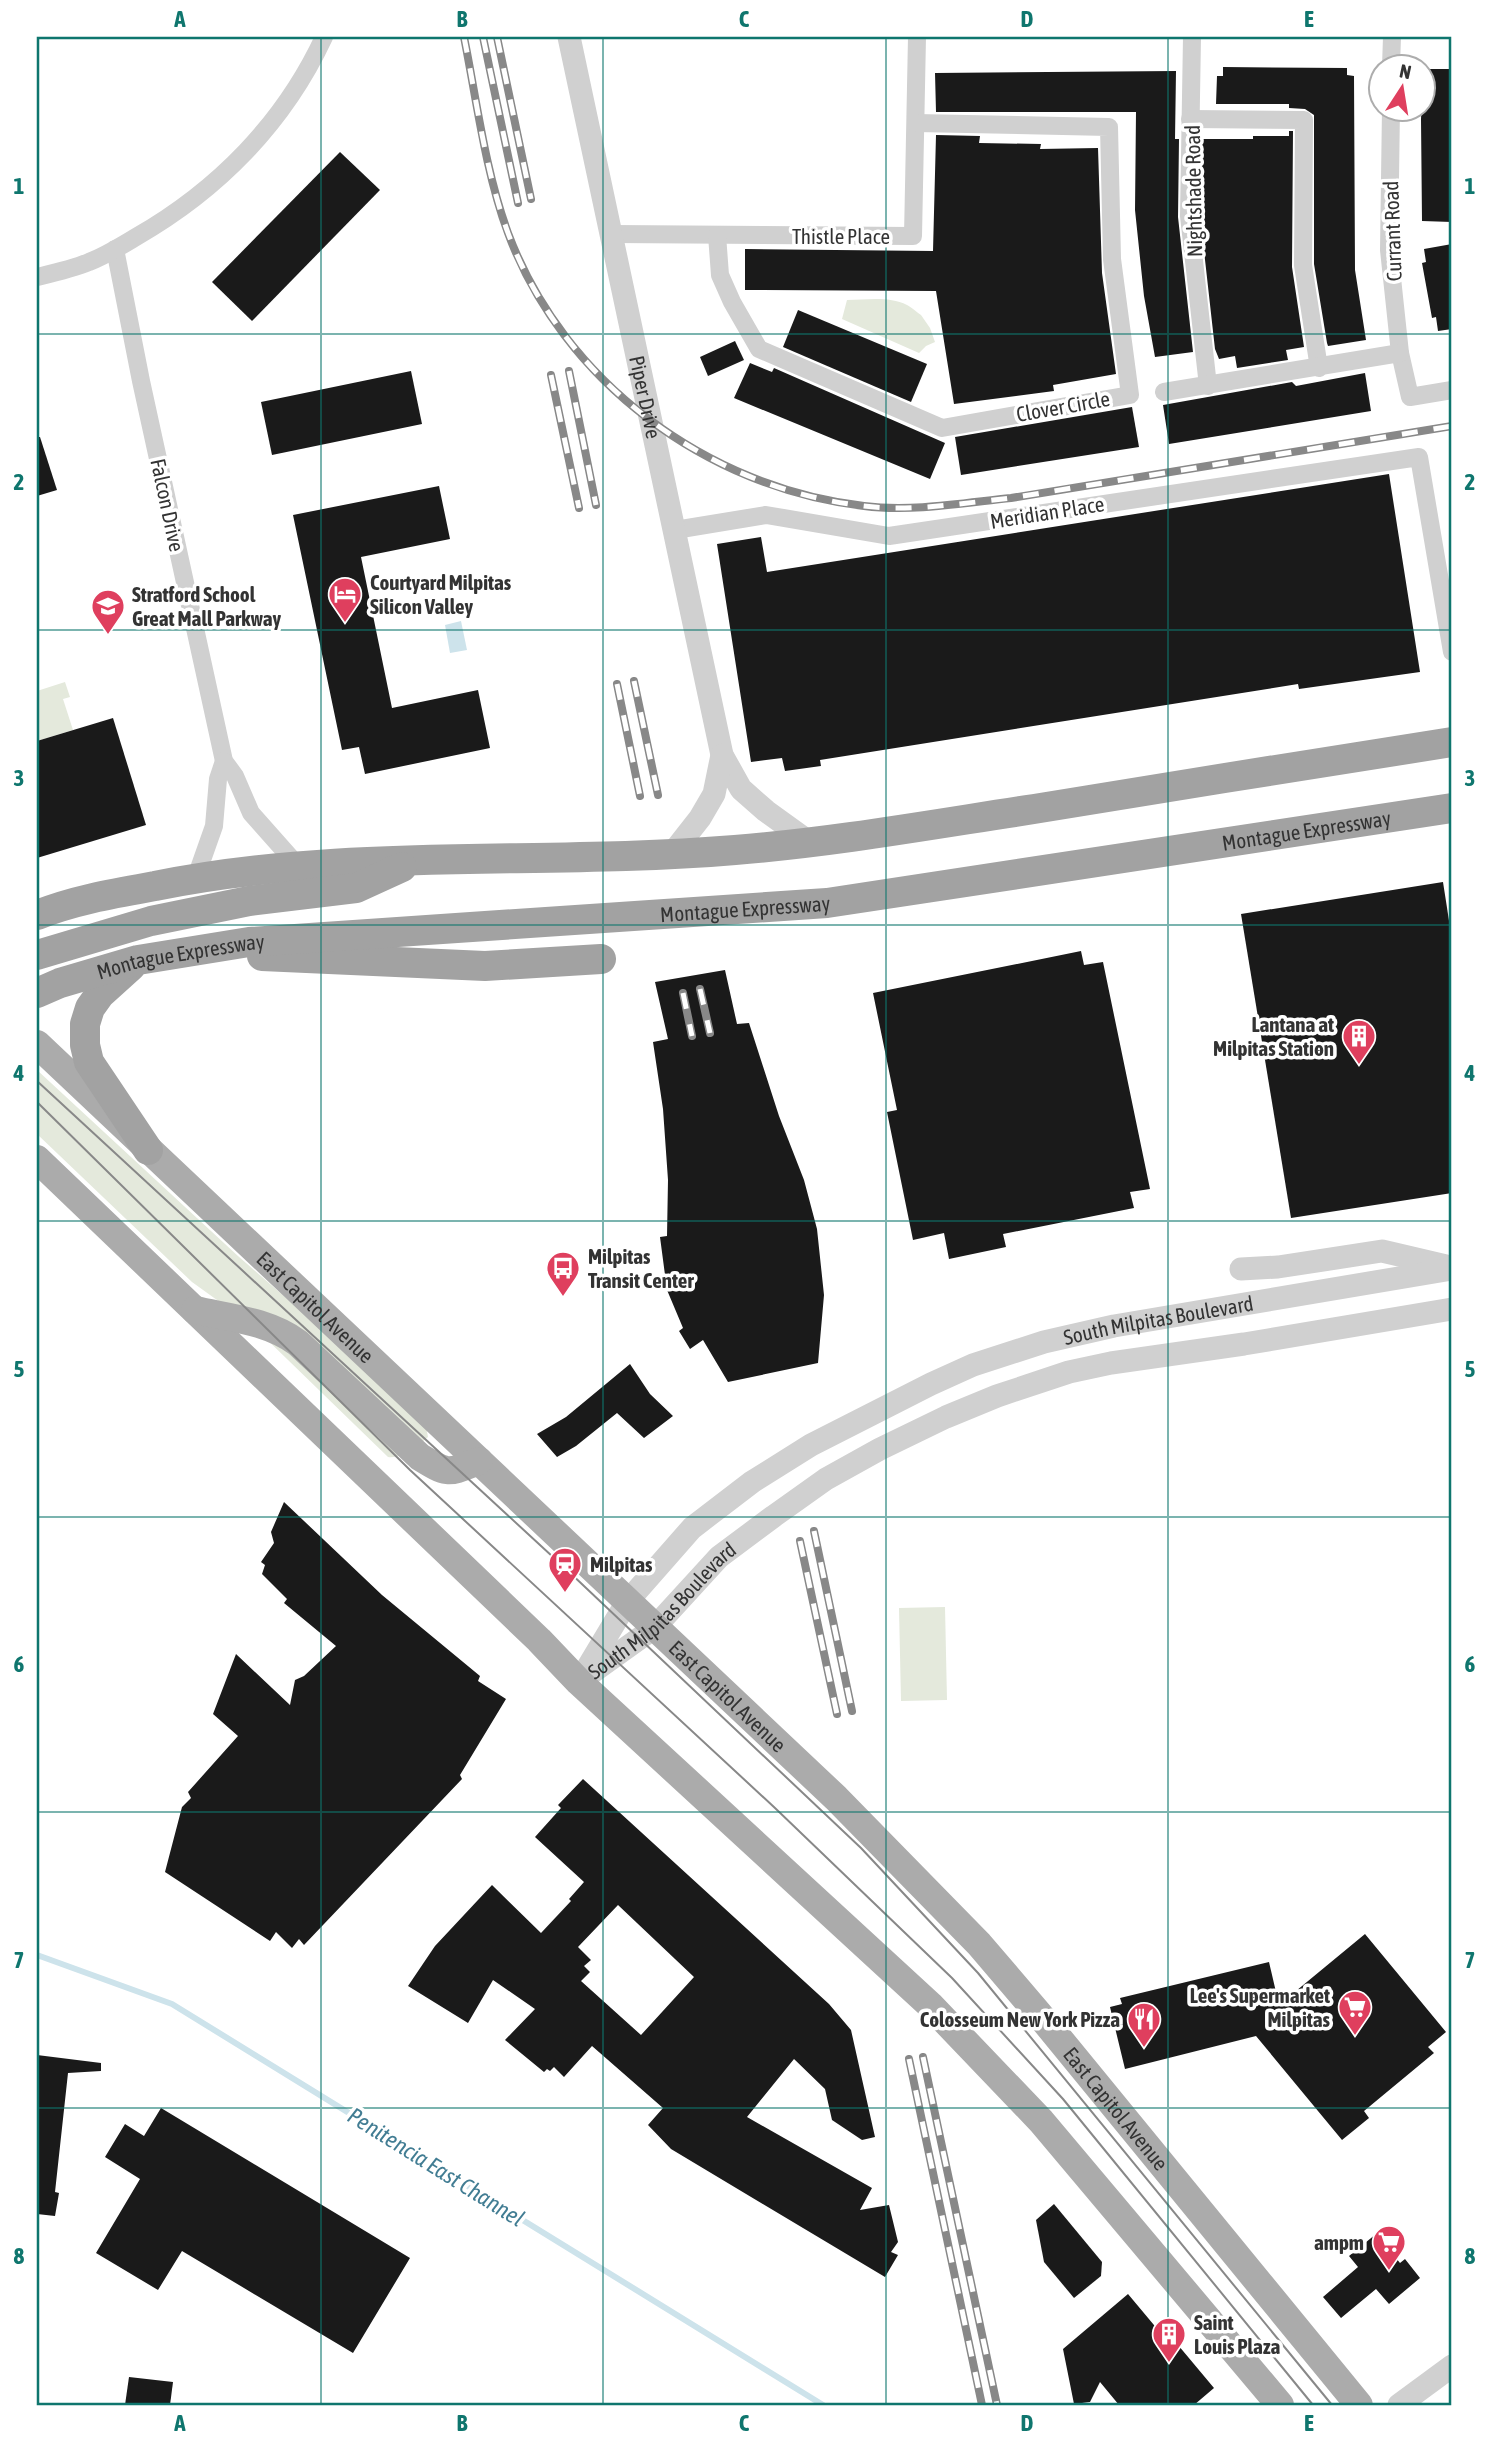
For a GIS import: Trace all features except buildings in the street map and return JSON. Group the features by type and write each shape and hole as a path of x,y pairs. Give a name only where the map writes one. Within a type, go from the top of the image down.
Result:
{"highway":[{"path":"41,912 196,877 298,866 671,855 809,842 1452,742"},
{"name":"Montague Expressway","path":"37,993 60,983 138,960 249,942 827,903 1452,808"},
{"path":"37,955 151,921 249,901 356,888 415,861"},
{"path":"195,951 308,959 485,966 601,959"},
{"path":"138,960 100,994 90,1008 85,1024 85,1045 89,1062 148,1150"}],"main road":[{"name":"East Capitol Avenue","path":"37,1044 836,1798 979,1944 1359,2405"},
{"path":"37,1159 539,1640 579,1682 930,2005 1049,2130 1280,2405"},
{"path":"195,1310 272,1327 284,1333 298,1343 419,1457 440,1469 451,1472 480,1461"}],"street":[{"path":"37,277 90,262 115,249 173,216 232,168 280,111 324,37"},
{"name":"Piper Drive","path":"569,37 722,755 741,789 809,842"},
{"name":"Thistle Place","path":"612,234 913,236 917,37"},
{"name":"Nightshade Road","path":"1192,37 1189,216 1208,386"},
{"path":"1191,119 1304,120 1303,265 1319,368"},
{"name":"Currant Road","path":"1391,122 1389,250 1400,353 1410,397 1452,390"},
{"name":"Clover Circle","path":"717,235 720,275 759,349 942,428 1130,395 1112,259 1109,127 916,123"},
{"name":"Falcon Drive","path":"115,249 224,761 235,776 251,813 298,866"},
{"path":"1164,392 1400,353"},
{"name":"Meridian Place","path":"675,530 766,515 889,536 1419,457 1452,652"},
{"name":"Piper Drive","path":"671,855 700,818 714,794 722,755"},
{"name":"Falcon Drive","path":"196,877 214,826 218,779 224,761"},
{"path":"1241,1269 1278,1267 1382,1251 1452,1269"},
{"name":"South Milpitas Boulevard","path":"579,1682 626,1602 692,1528 752,1482 866,1415 973,1365 1044,1342 1114,1326 1452,1269"},
{"name":"South Milpitas Boulevard","path":"579,1682 654,1628 719,1556 826,1479 910,1434 997,1396 1069,1372 1111,1363 1244,1345 1452,1309"},
{"path":"1399,2405 1452,2366"}],"shaded area":[{"path":"885,299 907,305 921,315 935,342 919,353 842,319 847,300"},
{"path":"65,682 70,697 63,699 73,730 37,741 37,691"},
{"path":"37,1070 238,1256 413,1409 426,1426 428,1437 404,1454 388,1457 253,1326 192,1282 37,1134"},
{"path":"945,1607 947,1700 901,1701 899,1608"}],"water":[{"path":"461,621 467,650 450,653 445,625"}],"waterway":[{"name":"Penitencia East Channel","path":"37,1955 172,2004 823,2405"}],"tram line":[{"path":"37,1081 566,1569 861,1848 978,1973 1332,2405"},
{"path":"37,1102 410,1470 775,1808 952,1978 1063,2099 1313,2405"}],"railway":[{"path":"464,37 482,136 508,233 533,286 565,336 603,380 648,418 697,451 750,477 806,495 864,506 937,506 1011,498 1452,426"},
{"path":"483,37 518,203"},
{"path":"497,37 531,199"},
{"path":"569,371 596,505"},
{"path":"551,375 579,508"},
{"path":"634,681 658,795"},
{"path":"617,684 640,796"},
{"path":"700,989 710,1033"},
{"path":"683,993 692,1036"},
{"path":"814,1531 852,1711"},
{"path":"800,1541 837,1714"},
{"path":"923,2057 997,2405"},
{"path":"909,2059 982,2405"}],"place":[{"name":"Courtyard Milpitas Silicon Valley","path":"345,624"},
{"name":"Stratford School Great Mall Parkway","path":"108,636"},
{"name":"Lantana at Milpitas Station","path":"1359,1066"},
{"name":"Milpitas Transit Center","path":"563,1298"},
{"name":"Milpitas","path":"565,1594"},
{"name":"Lee's Supermarket Milpitas","path":"1355,2037"},
{"name":"Colosseum New York Pizza","path":"1144,2049"},
{"name":"ampm","path":"1389,2272"},
{"name":"Saint Louis Plaza","path":"1169,2364"}]}
